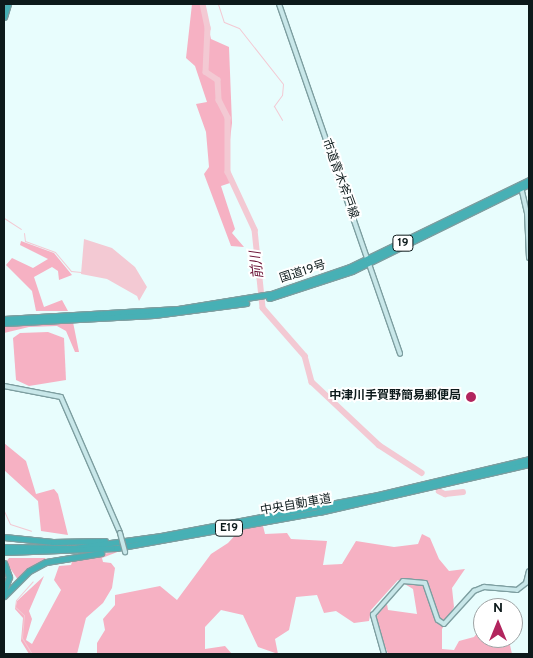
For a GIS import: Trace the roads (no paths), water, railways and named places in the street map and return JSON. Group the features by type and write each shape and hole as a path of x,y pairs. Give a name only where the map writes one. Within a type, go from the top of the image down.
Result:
{"highway":[{"path":"4,16 8,4"},
{"name":"国道19号","path":"4,319 154,313 252,300 325,282 521,186 529,180"},
{"name":"国道19号","path":"521,186 529,184"},
{"name":"国道19号","path":"4,323 135,314"},
{"name":"中央自動車道","path":"4,552 74,552 138,544 319,512 458,479 529,459"},
{"name":"中央自動車道","path":"458,479 529,464"},
{"name":"中央自動車道","path":"4,547 74,548 160,536 450,481"},
{"path":"4,537 78,542 160,536"},
{"path":"4,596 29,571 46,562 138,544"},
{"path":"4,564 10,577 4,591"}],"street":[{"name":"市道青木斧戸線","path":"279,4 400,354"},
{"path":"521,186 528,212 529,258"},
{"path":"4,386 61,397 120,533 125,554"},
{"path":"384,654 373,615 402,581 424,583 438,620 444,624 474,590 519,590 526,583 529,571"}],"waterway":[{"name":"前川","path":"203,4 208,28 206,72 218,80 219,100 228,118 228,172 255,230 263,308 305,356 312,382 379,445 422,473"},
{"path":"218,4 224,22 239,28 283,84 282,95 274,106 282,120"},
{"path":"4,218 21,229"},
{"path":"24,233 25,241 55,252 71,271 81,272"},
{"name":"前川","path":"439,491 445,494 463,492"},
{"path":"4,511 10,524 31,531"},
{"path":"32,654 22,638 24,615 15,607 16,600 33,581"}],"place":[{"name":"中津川手賀野簡易郵便局","path":"471,397"}]}
